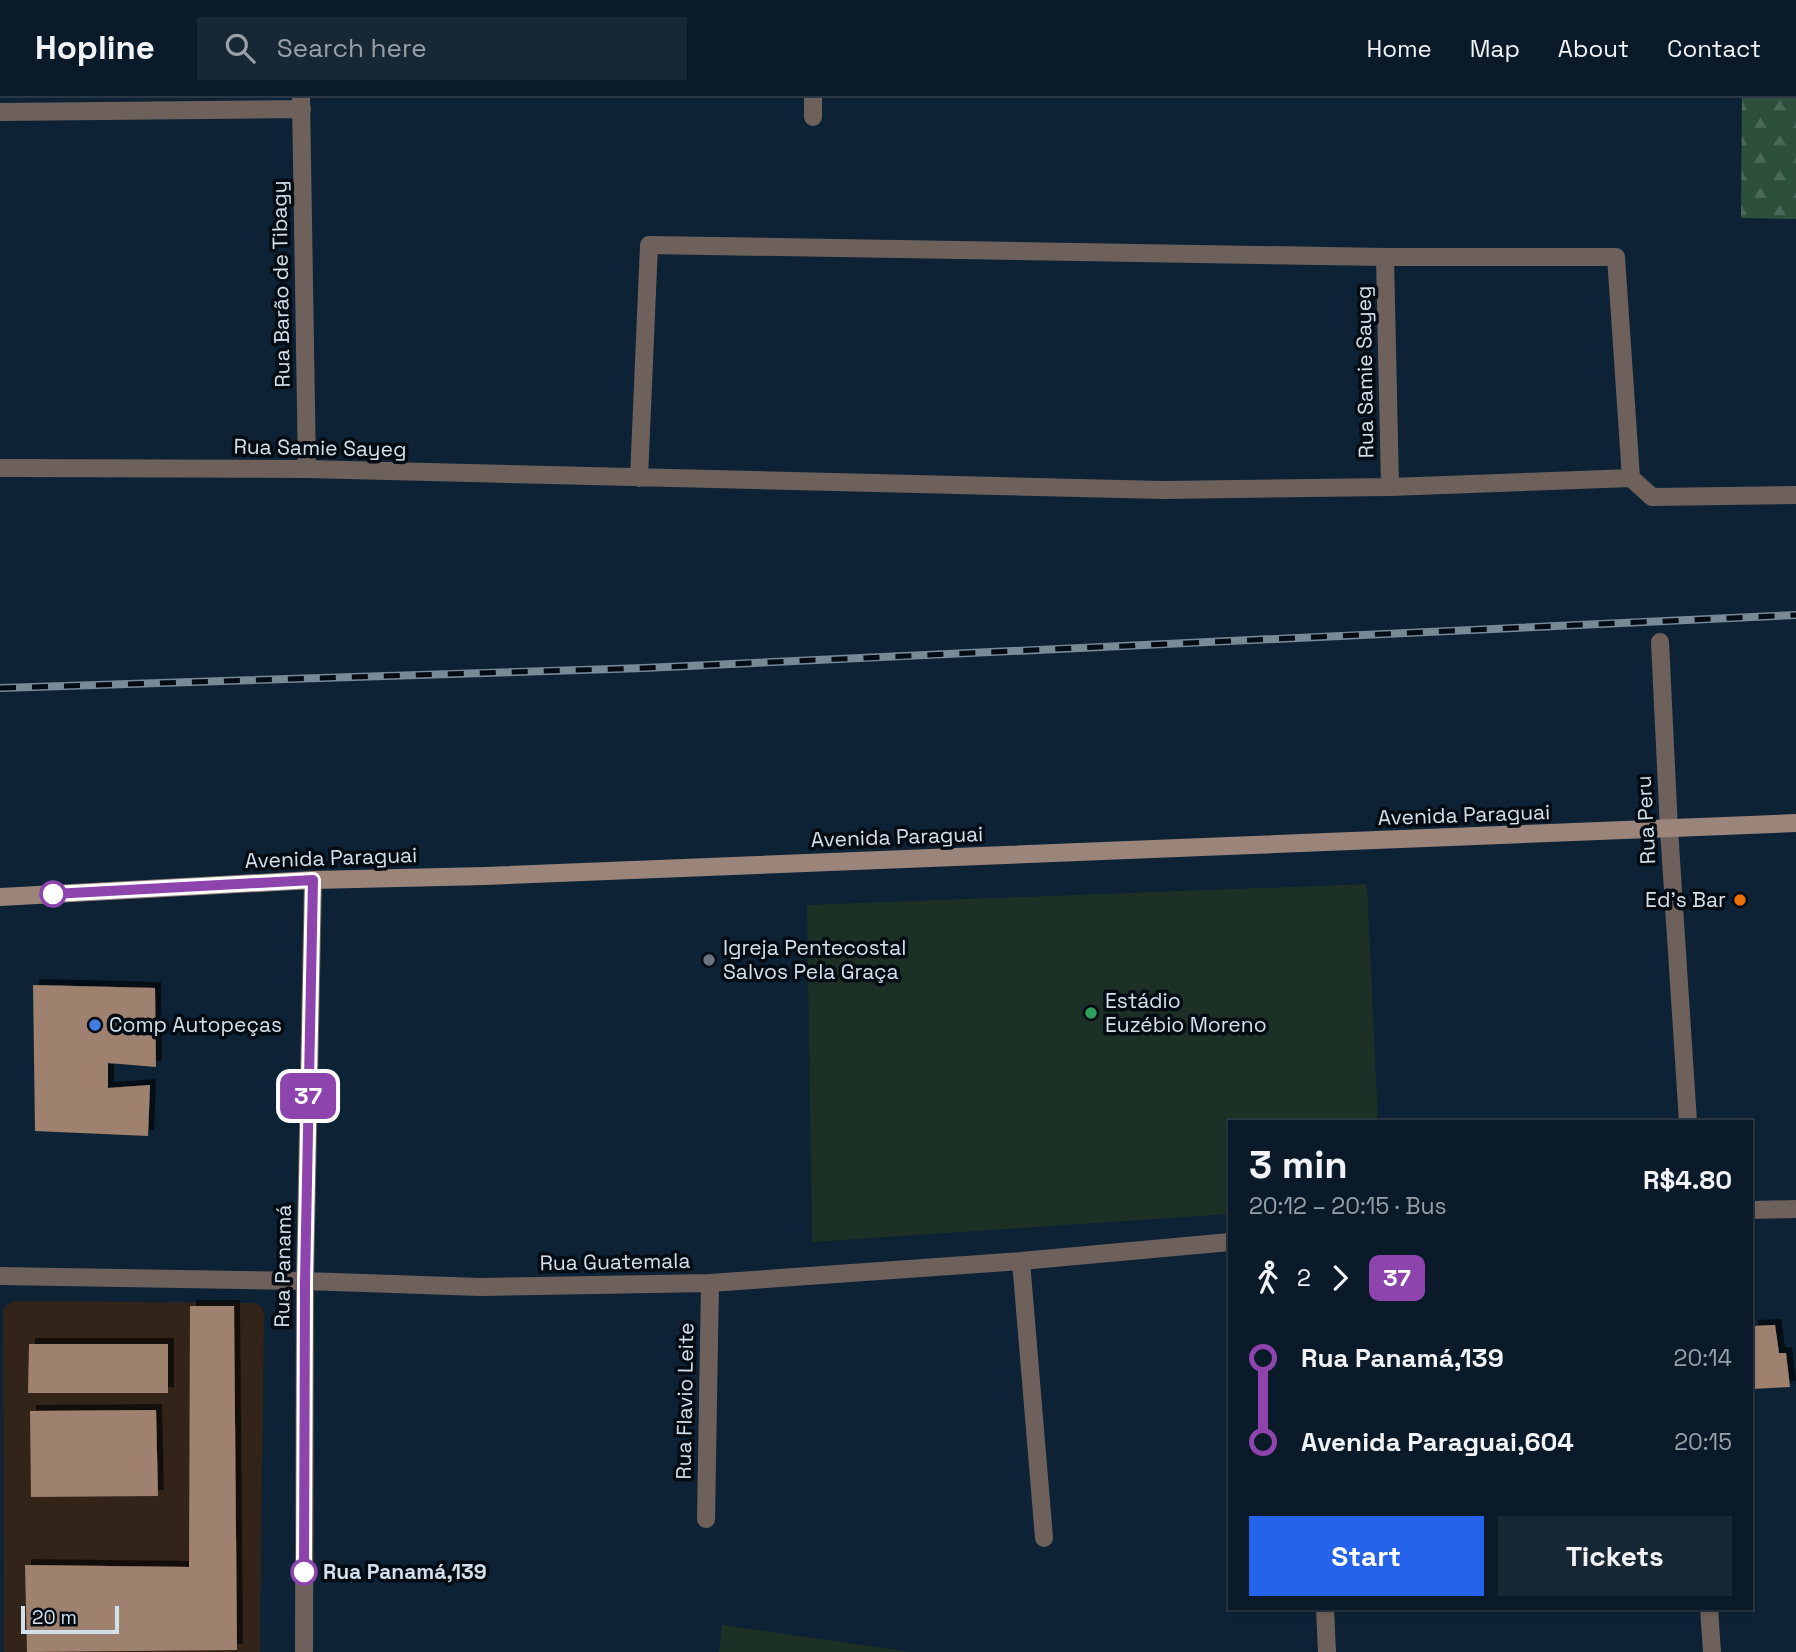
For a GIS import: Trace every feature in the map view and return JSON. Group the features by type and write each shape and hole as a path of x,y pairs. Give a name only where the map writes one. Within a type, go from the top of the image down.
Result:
{"street":[{"path":"813,98 813,117"},
{"path":"0,112 302,103"},
{"name":"Rua Barão de Tibagy","path":"302,103 306,469"},
{"path":"639,478 649,245 1385,257 1616,257 1631,478 1652,498 1796,495"},
{"name":"Rua Samie Sayeg","path":"1385,257 1390,487"},
{"name":"Rua Samie Sayeg","path":"0,468 306,469 1163,490 1390,487 1631,478"},
{"name":"Rua Peru","path":"1660,642 1688,1120"},
{"name":"Avenida Paraguai","path":"0,897 313,880 485,876 1796,823"},
{"name":"Rua Panamá","path":"304,1652 305,1281 313,880"},
{"path":"1753,1210 1796,1209"},
{"name":"Rua Guatemala","path":"0,1276 480,1287 710,1283 1021,1261 1228,1242"},
{"path":"1021,1261 1044,1538"},
{"name":"Rua Flavio Leite","path":"706,1519 710,1283"},
{"path":"1325,1610 1327,1652"},
{"path":"1709,1610 1712,1652"}],"shaded area":[{"path":"14,1301 254,1303 261,1306 264,1314 260,1652 4,1652 3,1311 7,1304"}],"green space":[{"path":"1742,98 1796,98 1796,219 1741,218"},
{"name":"Estádio Euzébio Moreno","path":"1367,884 1378,1120 1228,1120 1228,1214 812,1242 807,905"},
{"path":"722,1625 912,1652 719,1652"}],"building":[{"name":"Comp Autopeças","path":"33,985 155,988 156,1067 108,1063 108,1088 150,1085 148,1136 35,1131"},
{"path":"190,1306 234,1306 237,1650 27,1652 25,1565 189,1567"},
{"path":"1775,1325 1779,1353 1786,1353 1790,1387 1753,1389 1753,1326"},
{"path":"29,1344 168,1344 168,1393 28,1393"},
{"path":"156,1410 158,1496 31,1497 30,1411"}],"railway":[{"path":"0,688 644,668 1796,615"}],"bus line":[{"name":"37","path":"53,894 313,880 305,1281 304,1572"}],"place":[{"name":"Ed's Bar","path":"1740,900"},
{"name":"Igreja Pentecostal Salvos Pela Graça","path":"709,960"},
{"name":"Estádio Euzébio Moreno","path":"1091,1013"},
{"name":"Comp Autopeças","path":"95,1025"},
{"name":"Rua Panamá,139","path":"304,1572"}]}
